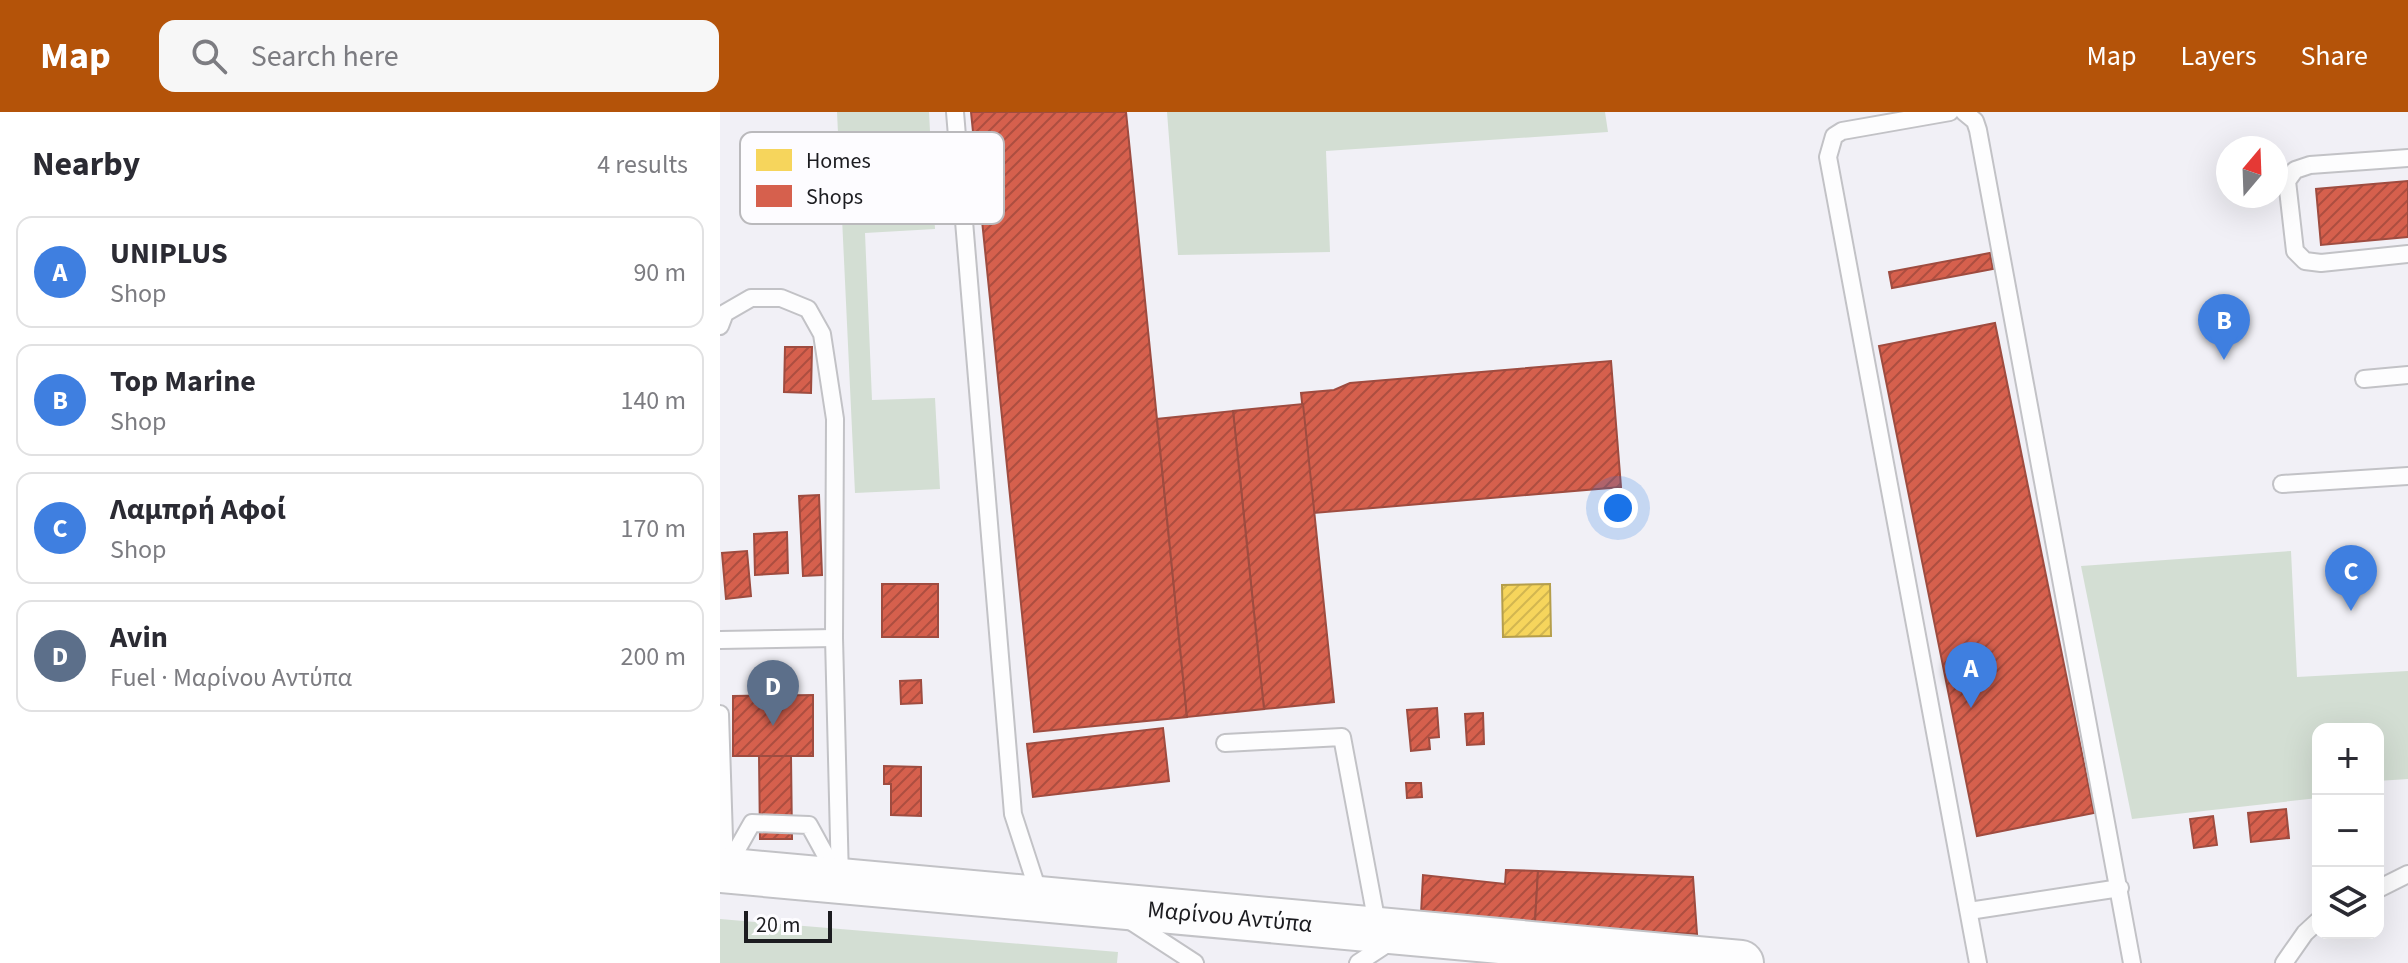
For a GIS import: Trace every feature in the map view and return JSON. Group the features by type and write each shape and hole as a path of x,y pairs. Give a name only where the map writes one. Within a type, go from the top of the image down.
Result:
{"main road":[{"name":"Μαρίνου Αντύπα","path":"722,871 1108,905 1407,942 1741,963"}],"lane":[{"path":"955,112 957,132"},
{"path":"1950,112 1842,131 1834,136 1828,157 1978,963"},
{"path":"1964,112 1975,121 1978,130 2132,963"},
{"path":"2408,158 2310,165 2295,170 2287,181 2295,251 2305,261 2321,263 2408,254"},
{"path":"964,224 1013,814 1041,899"},
{"path":"720,326 725,313 751,298 781,298 808,309 822,334 835,419 834,638 840,880"},
{"path":"2364,379 2408,375"},
{"path":"2282,484 2408,476"},
{"path":"720,640 834,638"},
{"path":"720,714 722,871"},
{"path":"1225,743 1342,737 1407,942"},
{"path":"2384,886 2408,874"},
{"path":"1969,911 2120,888"},
{"path":"1108,905 1195,963"},
{"path":"2284,963 2312,927"}],"shaded area":[{"path":"837,112 929,112 930,132 838,132"},
{"path":"1167,112 1605,112 1608,132 1326,151 1330,252 1178,255"},
{"path":"842,224 935,224 935,229 865,233 872,400 935,398 940,489 855,493"},
{"path":"2291,551 2297,677 2408,671 2408,779 2384,781 2384,723 2312,723 2312,799 2132,819 2081,566"},
{"path":"720,919 1118,952 1117,963 720,963"}],"building: Homes":[{"path":"1550,584 1551,636 1503,637 1502,585"}],"building: Shops":[{"path":"971,112 1126,112 1187,717 1034,732 982,224 1004,224 1004,132 973,132"},
{"path":"2408,181 2408,237 2321,245 2316,189"},
{"path":"1990,253 1993,269 1892,288 1889,272"},
{"path":"1995,323 2094,813 1977,836 1879,346"},
{"path":"785,347 812,347 811,393 784,392"},
{"path":"1611,361 1621,487 1314,513 1301,393 1334,390 1350,383"},
{"path":"1303,404 1334,702 1264,709 1233,411"},
{"path":"1233,411 1264,709 1187,717 1157,419"},
{"path":"819,495 822,575 803,576 799,496"},
{"path":"787,532 788,573 755,575 754,534"},
{"path":"747,551 751,596 726,599 722,553"},
{"path":"882,584 938,584 938,637 882,637"},
{"path":"921,680 922,703 901,704 900,681"},
{"path":"813,695 813,756 733,756 733,696"},
{"path":"1437,708 1439,737 1429,738 1430,749 1411,751 1407,710"},
{"path":"1483,713 1484,744 1467,745 1465,714"},
{"path":"1163,728 1169,781 1033,797 1027,744"},
{"path":"759,756 791,756 792,839 760,839"},
{"path":"884,766 921,767 921,816 891,815 891,784 884,784"},
{"path":"1406,783 1421,783 1422,797 1407,798"},
{"path":"2286,809 2289,838 2251,842 2248,813"},
{"path":"2213,816 2217,845 2194,848 2190,819"},
{"path":"1506,870 1538,871 1535,922 1421,914 1423,875 1505,884"},
{"path":"1538,871 1693,877 1697,934 1606,930 1535,922"}],"place":[{"name":"Top Marine","path":"2224,360"},
{"name":"Λαμπρή Αφοί","path":"2351,611"},
{"name":"UNIPLUS","path":"1971,708"},
{"name":"Avin","path":"773,726"}]}
